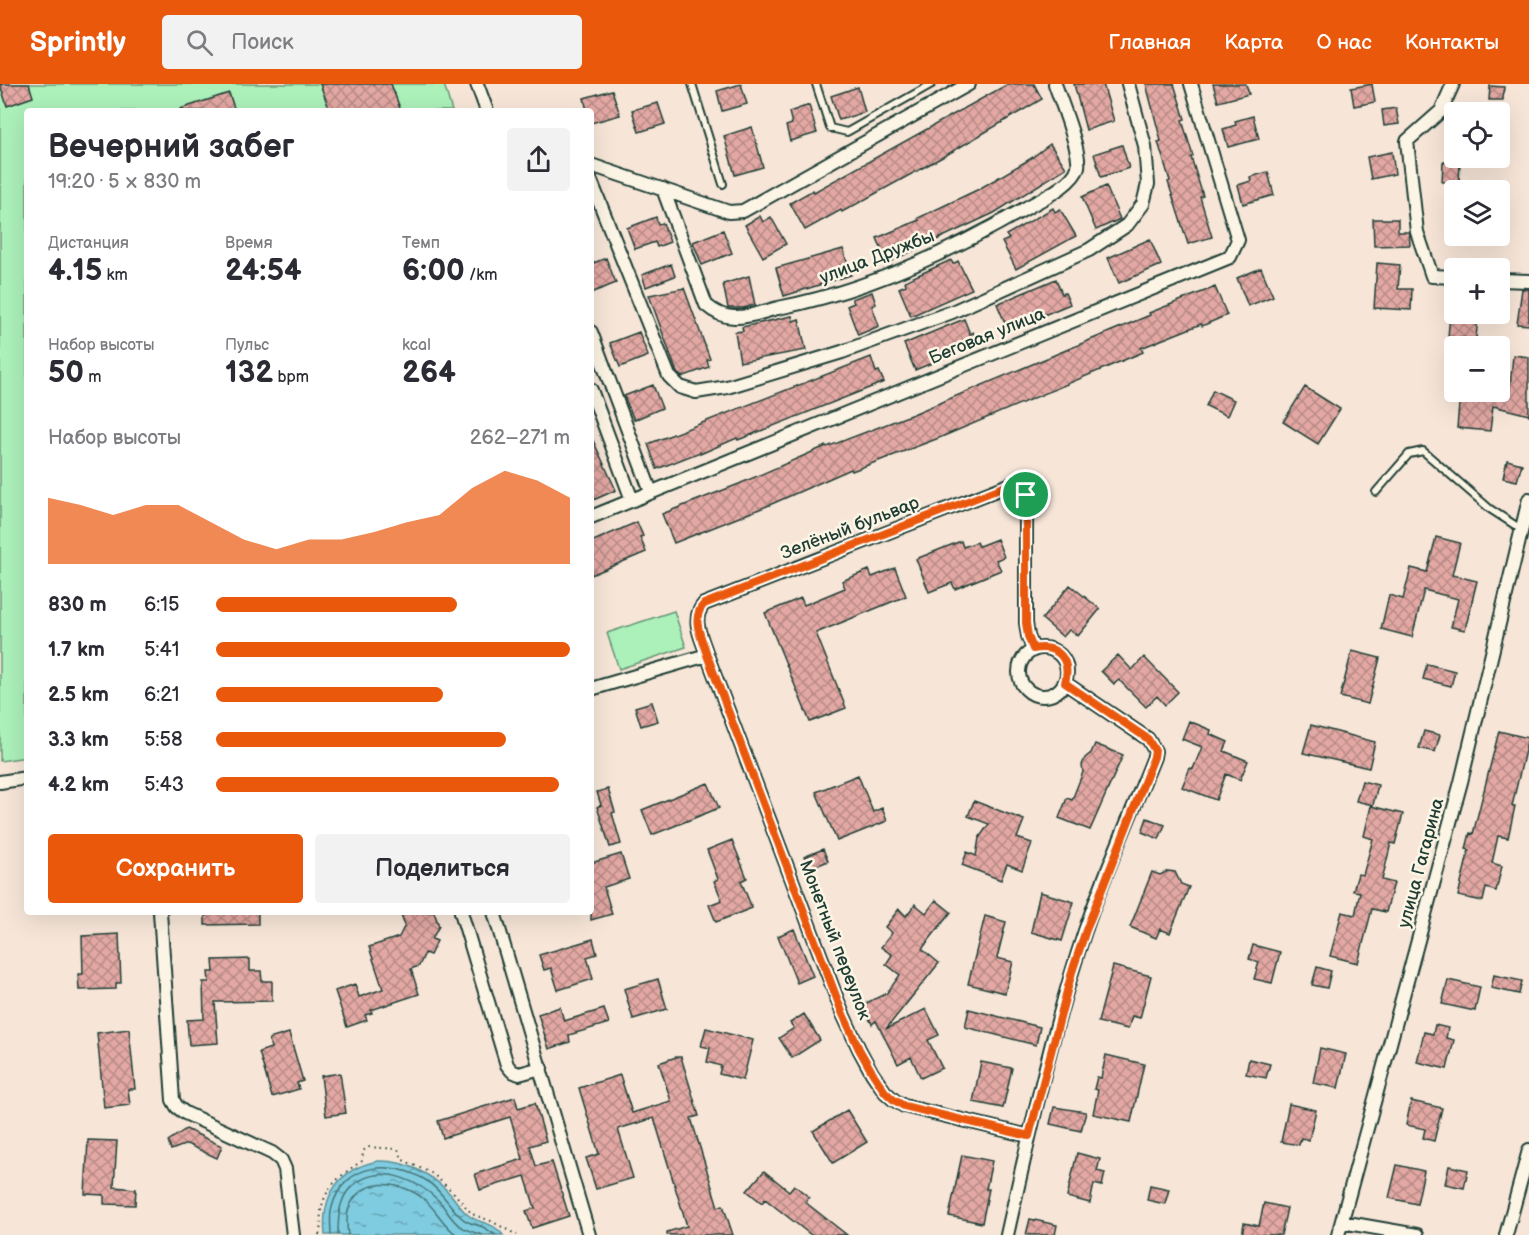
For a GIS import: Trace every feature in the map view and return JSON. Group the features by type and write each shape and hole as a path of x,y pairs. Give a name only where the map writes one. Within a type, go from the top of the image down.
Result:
{"street":[{"path":"477,84 486,108"},
{"path":"594,166 729,212 743,211 969,84"},
{"name":"улица Дружбы","path":"663,189 706,305 715,313 735,317 815,301 924,261 990,229 1052,193 1072,178 1078,168 1078,154 1055,84"},
{"path":"594,189 669,376 680,387 696,392 728,387 842,352 952,312 1089,250 1127,225 1143,204 1148,184 1145,146 1128,84"},
{"name":"Беговая улица","path":"594,516 1230,257 1238,240 1191,84"},
{"path":"1444,277 1432,276 1417,232 1407,141 1441,111 1453,84"},
{"path":"1510,280 1529,281"},
{"path":"594,340 651,492"},
{"path":"594,398 632,500"},
{"name":"Зелёный бульвар","path":"707,655 696,619 697,613 704,604 1009,485 1016,486 1026,495 1026,623 1033,649"},
{"name":"улица Гагарина","path":"1338,1235 1461,782 1529,499"},
{"path":"1042,647 1052,649 1061,655 1068,673 1065,683 1049,696 1039,696 1029,692 1022,685 1018,675 1019,665 1024,655 1033,649 1042,647"},
{"path":"594,689 707,655"},
{"name":"Монетный переулок","path":"707,655 842,1012 859,1049 885,1092 904,1106 1029,1136"},
{"path":"1006,1235 1069,982 1082,940 1155,751 1148,739 1065,683"},
{"path":"0,782 24,778"},
{"path":"159,915 172,1100 185,1113 272,1153 281,1160 285,1169 293,1235"},
{"path":"462,915 507,1065 519,1074 541,1068"},
{"path":"495,915 589,1235"},
{"path":"1506,1235 1529,1150"},
{"path":"1342,1222 1417,1235"}],"lane":[{"path":"692,84 723,184"},
{"path":"816,84 830,128 847,132 932,84"},
{"path":"1376,492 1409,454 1424,451 1490,509 1522,529"}],"path":[{"path":"319,1235 323,1203 327,1192 339,1176 362,1161 363,1151 368,1147 398,1149 403,1160 425,1169 438,1178 469,1212 517,1235"}],"green space":[{"path":"0,84 444,84 451,108 24,108 24,757 0,761"},
{"path":"674,611 686,647 619,669 607,633"}],"water":[{"path":"378,1161 399,1163 428,1175 445,1188 471,1217 495,1227 503,1235 325,1235 326,1208 335,1186 352,1170"}],"building":[{"path":"0,84 29,84 33,97 7,106"},
{"path":"320,84 391,84 400,108 329,108"},
{"path":"741,84 747,104 722,111 717,91"},
{"path":"1008,84 1034,84 1042,99 948,154 805,230 790,203 813,190 814,192"},
{"path":"1074,84 1103,84 1114,121 1086,130"},
{"path":"1146,84 1174,84 1185,119 1182,120 1212,237 1188,244 1168,182 1170,181 1158,142 1161,141"},
{"path":"1213,84 1246,84 1249,94 1218,102"},
{"path":"1372,84 1375,102 1354,106 1351,88"},
{"path":"1490,86 1504,87 1503,100 1489,100"},
{"path":"858,87 865,112 839,120 831,96"},
{"path":"612,90 620,115 594,122 594,108 586,108 584,98"},
{"path":"229,93 234,108 183,108"},
{"path":"658,103 665,124 639,132 632,110"},
{"path":"809,105 817,133 790,141 786,126 792,124 789,112"},
{"path":"1396,108 1399,124 1384,126 1382,110"},
{"path":"1253,116 1259,139 1228,147 1223,129 1236,125 1235,121"},
{"path":"752,127 763,167 735,175 724,136"},
{"path":"1050,144 1066,168 994,213 887,263 877,238 919,220 918,218 979,189 1030,159"},
{"path":"1122,145 1129,168 1101,177 1094,154"},
{"path":"1392,152 1395,174 1371,179 1367,157"},
{"path":"1443,162 1444,168 1460,168 1459,180 1442,182"},
{"path":"1268,172 1274,195 1243,204 1238,185 1251,181 1250,177"},
{"path":"1106,186 1120,219 1096,230 1082,197"},
{"path":"1053,208 1055,212 1060,209 1076,236 1016,269 1002,242 1009,239 1006,235"},
{"path":"760,216 763,222 771,217 786,244 763,257 745,225"},
{"path":"656,217 658,224 663,223 670,242 657,247 655,242 635,249 627,228"},
{"path":"1373,219 1398,219 1398,232 1409,232 1410,245 1374,246"},
{"path":"723,230 732,253 702,265 693,242"},
{"path":"1150,239 1161,265 1119,283 1108,258"},
{"path":"843,249 851,275 784,296 776,268"},
{"path":"606,258 616,283 594,292 594,263"},
{"path":"951,260 953,264 958,261 972,289 911,316 899,288 906,285 905,281"},
{"path":"1377,263 1400,265 1398,289 1412,289 1411,310 1374,308"},
{"path":"671,264 675,276 646,287 642,275"},
{"path":"1261,268 1273,296 1248,306 1237,278"},
{"path":"749,276 755,305 728,308 723,284"},
{"path":"1056,279 1062,294 1065,293 1070,304 1008,330 997,304"},
{"path":"1215,287 1227,315 1141,348 1143,352 939,438 852,471 851,469 674,543 662,514 826,446 913,414"},
{"path":"684,288 710,359 707,360 709,367 682,377 677,373 649,295"},
{"path":"1522,289 1529,289 1529,325 1517,324"},
{"path":"872,292 876,304 872,306 879,326 858,335 847,306 854,303 852,299"},
{"path":"792,316 793,321 799,319 806,350 740,362 735,332 743,331 742,327"},
{"path":"964,319 970,334 973,332 978,344 915,370 904,344"},
{"path":"1449,324 1477,324 1476,336 1448,336"},
{"path":"639,332 648,356 620,367 610,343"},
{"path":"1513,355 1529,357 1529,415 1493,406 1490,431 1457,428 1459,402 1510,402"},
{"path":"871,357 876,372 879,371 884,382 738,440 737,438 657,469 648,444"},
{"path":"653,385 662,408 634,420 624,396"},
{"path":"1305,387 1340,409 1318,444 1283,422"},
{"path":"1213,390 1234,400 1227,416 1206,406"},
{"path":"594,442 616,490 594,500"},
{"path":"1507,460 1522,464 1517,481 1503,478"},
{"path":"637,522 646,552 594,574 594,541"},
{"path":"1436,537 1460,543 1452,575 1477,581 1465,630 1451,627 1458,599 1424,590 1412,637 1381,629 1389,595 1403,599 1411,568 1427,572"},
{"path":"997,539 1004,557 996,560 1001,570 955,589 952,583 929,592 916,559 961,541 963,547 977,542 979,546"},
{"path":"895,568 906,596 816,633 846,708 810,722 765,613 801,598 804,605 845,588 842,581 869,570 872,577"},
{"path":"1070,585 1100,609 1078,636 1069,630 1063,637 1042,619"},
{"path":"1352,651 1380,658 1368,704 1340,697"},
{"path":"1118,655 1132,670 1144,657 1178,692 1165,705 1157,696 1146,707 1119,680 1114,684 1101,671"},
{"path":"1427,664 1455,671 1451,686 1423,679"},
{"path":"652,702 658,721 641,726 635,707"},
{"path":"1189,721 1211,730 1210,734 1228,742 1224,751 1248,761 1240,780 1226,774 1216,800 1182,787 1202,747 1182,739"},
{"path":"1311,725 1375,742 1369,768 1303,753"},
{"path":"1424,731 1440,735 1435,752 1419,748"},
{"path":"1499,731 1528,738 1512,806 1515,806 1508,838 1498,836 1492,863 1502,866 1496,891 1486,888 1483,901 1458,896 1469,850 1466,849 1470,833 1473,834"},
{"path":"1095,744 1123,755 1090,830 1059,818 1067,798 1072,800 1083,772 1082,765"},
{"path":"858,775 873,812 882,808 887,821 837,841 816,792"},
{"path":"1362,781 1378,785 1373,805 1356,801"},
{"path":"708,783 719,808 652,835 642,810"},
{"path":"608,789 621,844 610,847 597,807 601,805 597,792"},
{"path":"974,801 1024,820 1017,838 1032,843 1022,870 1007,864 1001,880 962,865 967,852 976,856 979,838 989,824 968,816"},
{"path":"1371,806 1403,814 1395,844 1391,843 1382,880 1394,883 1386,912 1372,909 1358,963 1330,956 1342,912 1355,915 1360,892 1353,891 1358,874 1363,875 1373,839 1364,836"},
{"path":"1147,818 1165,825 1159,839 1142,832"},
{"path":"732,840 747,878 741,881 752,908 716,922 709,905 722,900 714,881 718,879 707,850"},
{"path":"823,849 828,861 809,869 804,857"},
{"path":"621,854 629,879 604,887 612,914 591,920 591,915 594,915 594,862"},
{"path":"1168,871 1175,872 1181,884 1189,887 1170,933 1160,929 1156,938 1130,927 1152,872 1160,875"},
{"path":"1040,892 1074,902 1062,941 1031,932"},
{"path":"936,900 951,912 922,949 939,963 886,1029 926,1009 939,1035 928,1040 942,1068 921,1078 911,1057 898,1064 876,1021 872,1024 862,1005 887,993 900,975 886,964 892,955 881,947 892,933 885,927 899,909 906,916 915,904 926,913"},
{"path":"205,915 258,915 258,924 205,925"},
{"path":"401,915 435,915 439,926 432,939 437,941 430,955 425,953 419,966 411,969 419,994 371,1010 372,1013 365,1015 367,1020 347,1027 335,991 355,984 359,997 383,989 369,947 399,937 405,925"},
{"path":"985,916 1006,922 997,958 1013,962 1005,993 968,984"},
{"path":"794,929 813,976 797,983 778,936"},
{"path":"119,934 121,983 116,983 116,989 79,990 78,974 83,974 82,936"},
{"path":"593,939 597,954 587,957 593,979 558,990 551,968 544,970 539,955"},
{"path":"1253,945 1280,952 1272,983 1254,979 1259,962 1249,959"},
{"path":"250,959 250,971 261,971 262,981 272,981 272,1001 215,1002 218,1043 189,1045 187,1020 204,1019 203,982 209,982 208,972 214,972 213,960"},
{"path":"1113,966 1151,976 1140,1018 1132,1016 1128,1029 1098,1022"},
{"path":"1317,967 1331,971 1327,988 1312,985"},
{"path":"1494,975 1522,981 1519,994 1491,988"},
{"path":"658,979 667,1009 633,1019 624,989"},
{"path":"1448,980 1480,987 1475,1011 1442,1004"},
{"path":"560,1007 564,1021 604,1009 609,1023 569,1035 570,1042 549,1049 538,1014"},
{"path":"969,1009 1040,1027 1036,1045 965,1027"},
{"path":"804,1014 820,1040 792,1058 779,1038 794,1028 790,1023"},
{"path":"1435,1025 1448,1028 1446,1038 1454,1040 1447,1069 1417,1062 1424,1032 1433,1034"},
{"path":"706,1028 753,1040 743,1080 719,1074 721,1066 707,1062 710,1048 701,1046"},
{"path":"129,1029 135,1089 128,1089 130,1105 104,1108 97,1033"},
{"path":"289,1033 303,1081 297,1083 299,1089 272,1097 259,1052 271,1048 269,1039"},
{"path":"1320,1048 1346,1054 1338,1088 1313,1083"},
{"path":"1106,1055 1144,1064 1131,1122 1093,1114 1098,1090 1094,1089 1097,1077 1101,1078"},
{"path":"681,1057 699,1116 691,1118 718,1207 723,1205 733,1235 667,1235 667,1232 687,1226 654,1118 618,1129 633,1178 596,1189 586,1158 599,1154 579,1088 620,1075 632,1113 671,1101 659,1063"},
{"path":"1249,1059 1270,1064 1266,1078 1246,1074"},
{"path":"981,1062 1012,1068 1003,1108 973,1102"},
{"path":"340,1073 346,1113 326,1116 321,1076"},
{"path":"515,1097 518,1108 535,1103 546,1141 530,1146 536,1166 552,1162 569,1216 532,1228 526,1211 535,1208 525,1176 480,1190 475,1174 523,1159 510,1117 443,1138 438,1121"},
{"path":"1411,1101 1442,1108 1434,1141 1423,1138 1425,1129 1406,1125"},
{"path":"1289,1104 1316,1110 1309,1140 1301,1138 1299,1145 1281,1142"},
{"path":"1054,1107 1086,1112 1081,1131 1050,1124"},
{"path":"847,1110 867,1142 833,1163 813,1131"},
{"path":"186,1129 222,1146 217,1158 187,1144 171,1150 168,1141"},
{"path":"88,1140 117,1141 114,1187 136,1189 135,1205 104,1204 104,1195 85,1194"},
{"path":"1077,1153 1100,1159 1097,1171 1105,1173 1102,1186 1094,1184 1090,1203 1067,1197"},
{"path":"962,1155 992,1161 982,1223 949,1216"},
{"path":"1397,1165 1424,1171 1417,1204 1389,1198"},
{"path":"1449,1166 1468,1170 1464,1188 1445,1184"},
{"path":"764,1171 789,1191 794,1185 809,1197 805,1202 847,1235 811,1235 765,1199 762,1203 747,1191"},
{"path":"1150,1185 1169,1189 1165,1204 1147,1200"},
{"path":"1264,1203 1287,1208 1281,1235 1242,1235 1244,1223 1259,1226"},
{"path":"1030,1219 1057,1225 1055,1235 1026,1235"}],"route":[{"path":"1009,485 1016,486 1026,495 1026,623 1033,649 1042,647 1052,649 1061,655 1068,673 1065,683 1148,739 1155,751 1098,896 1072,972 1029,1136 904,1106 885,1092 872,1072 842,1012 707,655 696,619 697,613 704,604 1009,485"}]}
